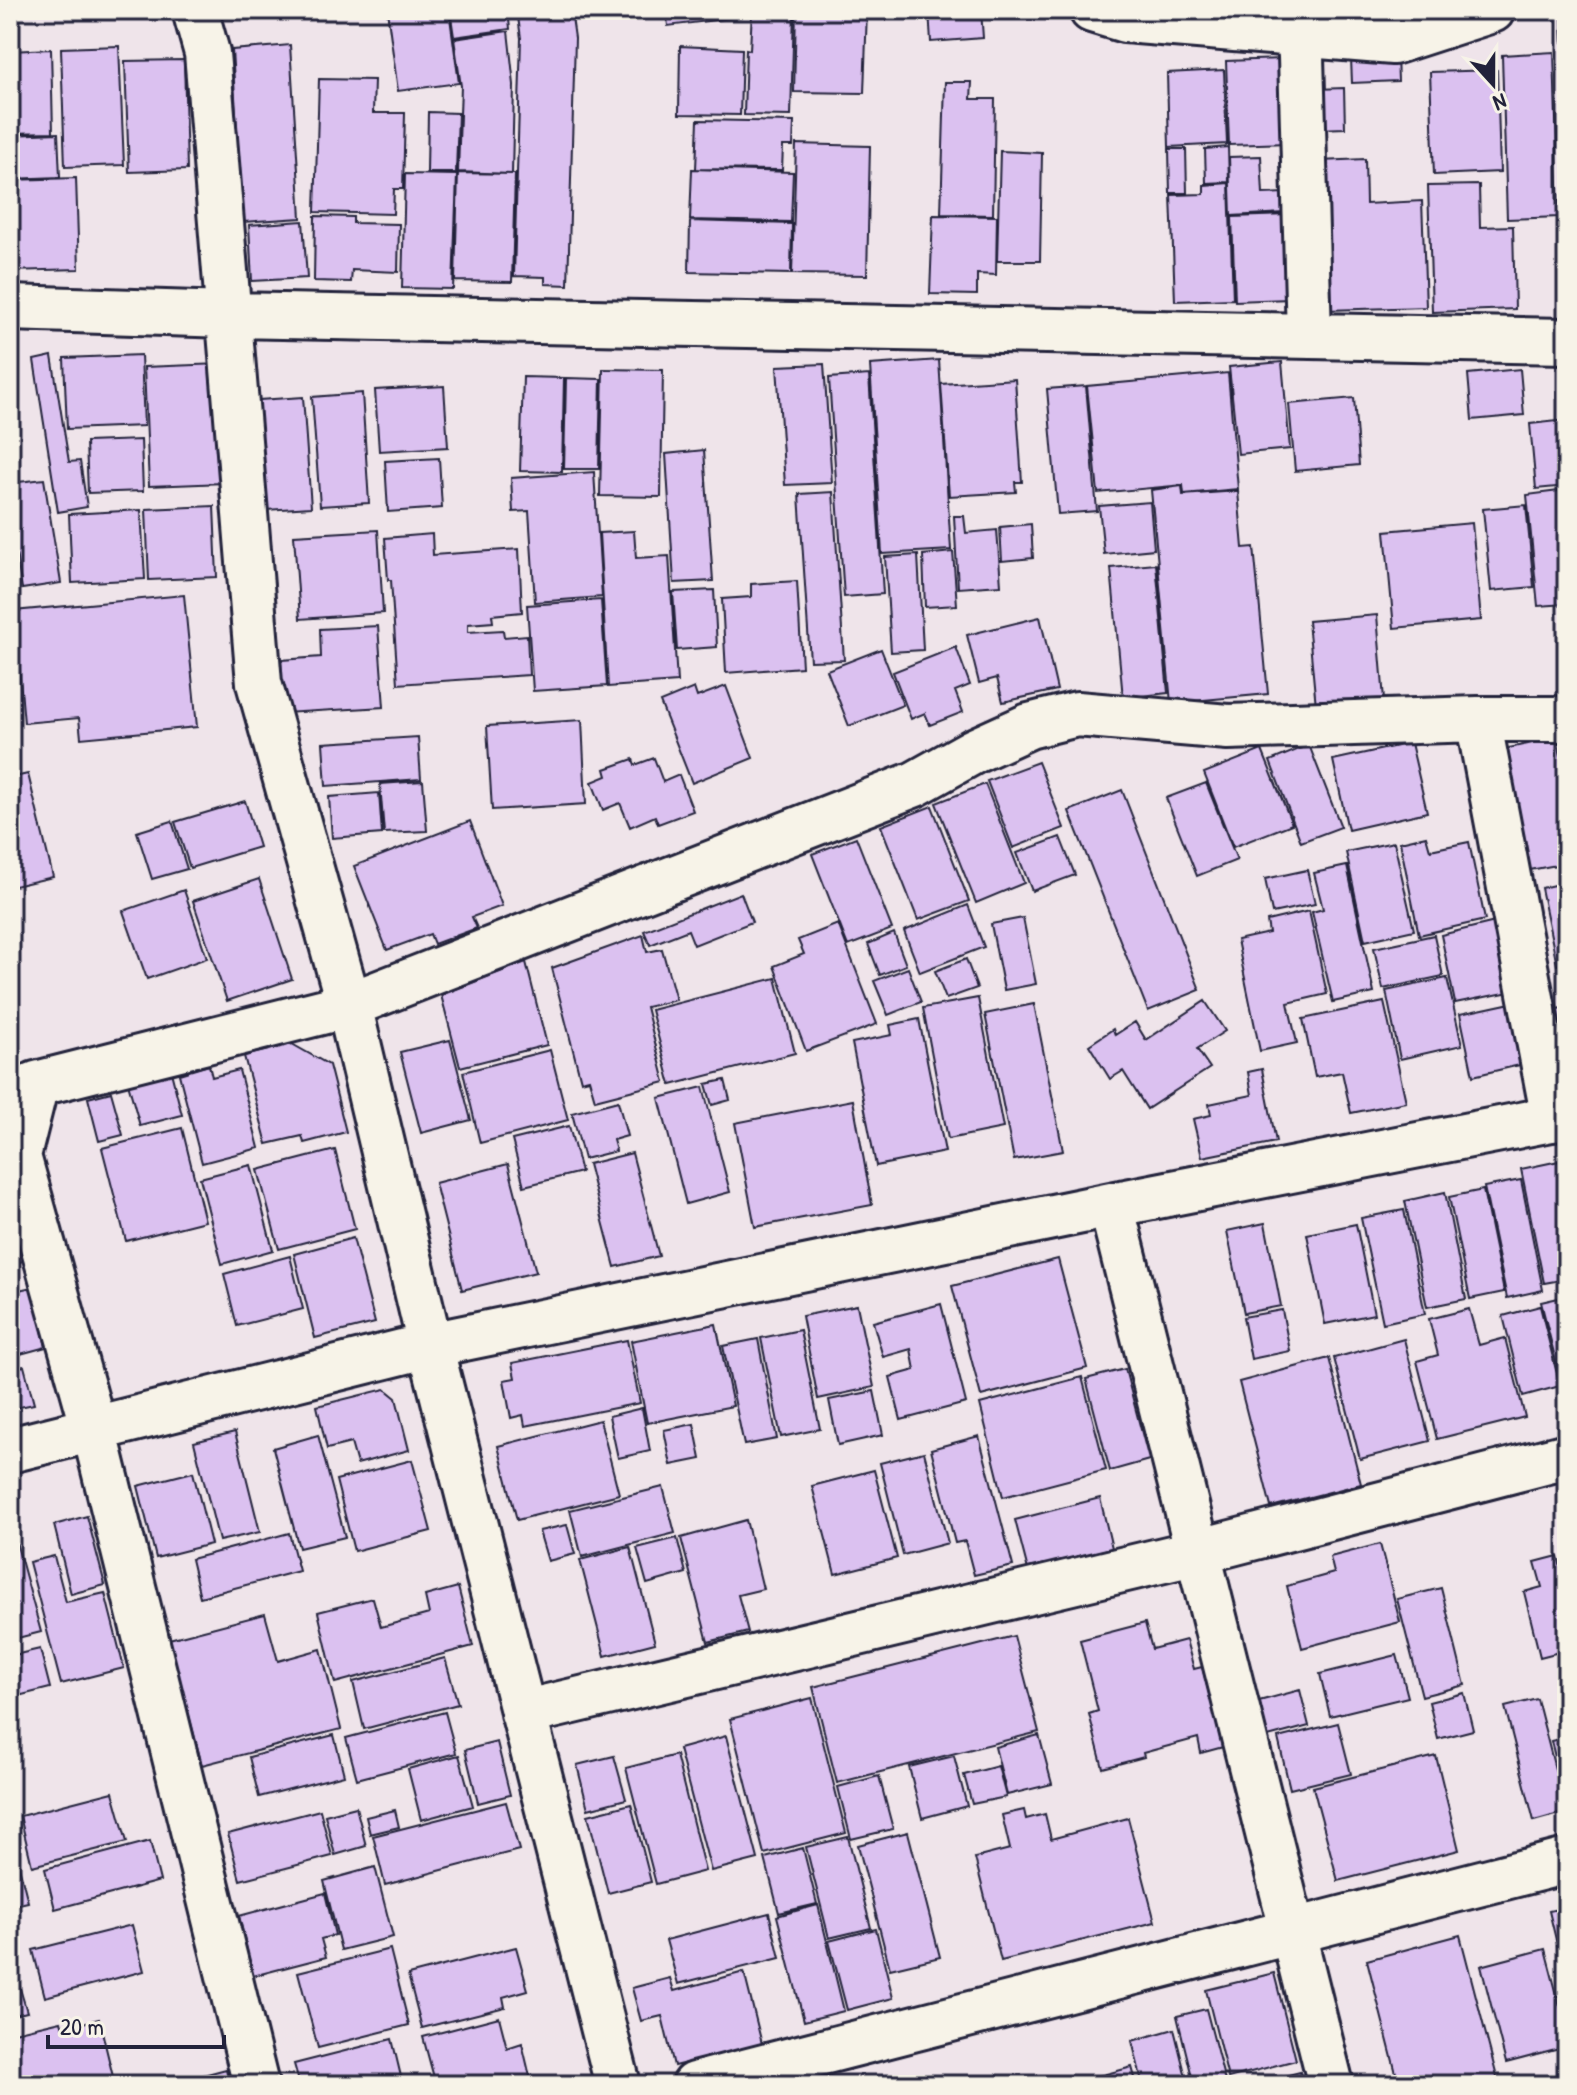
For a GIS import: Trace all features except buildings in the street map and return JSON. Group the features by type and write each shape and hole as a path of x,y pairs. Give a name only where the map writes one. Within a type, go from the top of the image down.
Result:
{"street":[{"path":"195,10 207,53 259,683 349,1005 430,1345 618,2085"},
{"path":"1092,10 1125,20 1299,23 1393,42 1492,10"},
{"path":"1299,23 1309,336"},
{"path":"10,308 1567,341"},
{"path":"256,2085 94,1429 18,1156 36,1084 349,1005 915,784 974,751 1029,726 1077,714 1228,727 1567,719"},
{"path":"10,1450 430,1345 1111,1205 1560,1118 1478,719"},
{"path":"1111,1205 1331,2085"},
{"path":"523,1713 1197,1552 1567,1456"},
{"path":"694,2085 1567,1861"}]}
